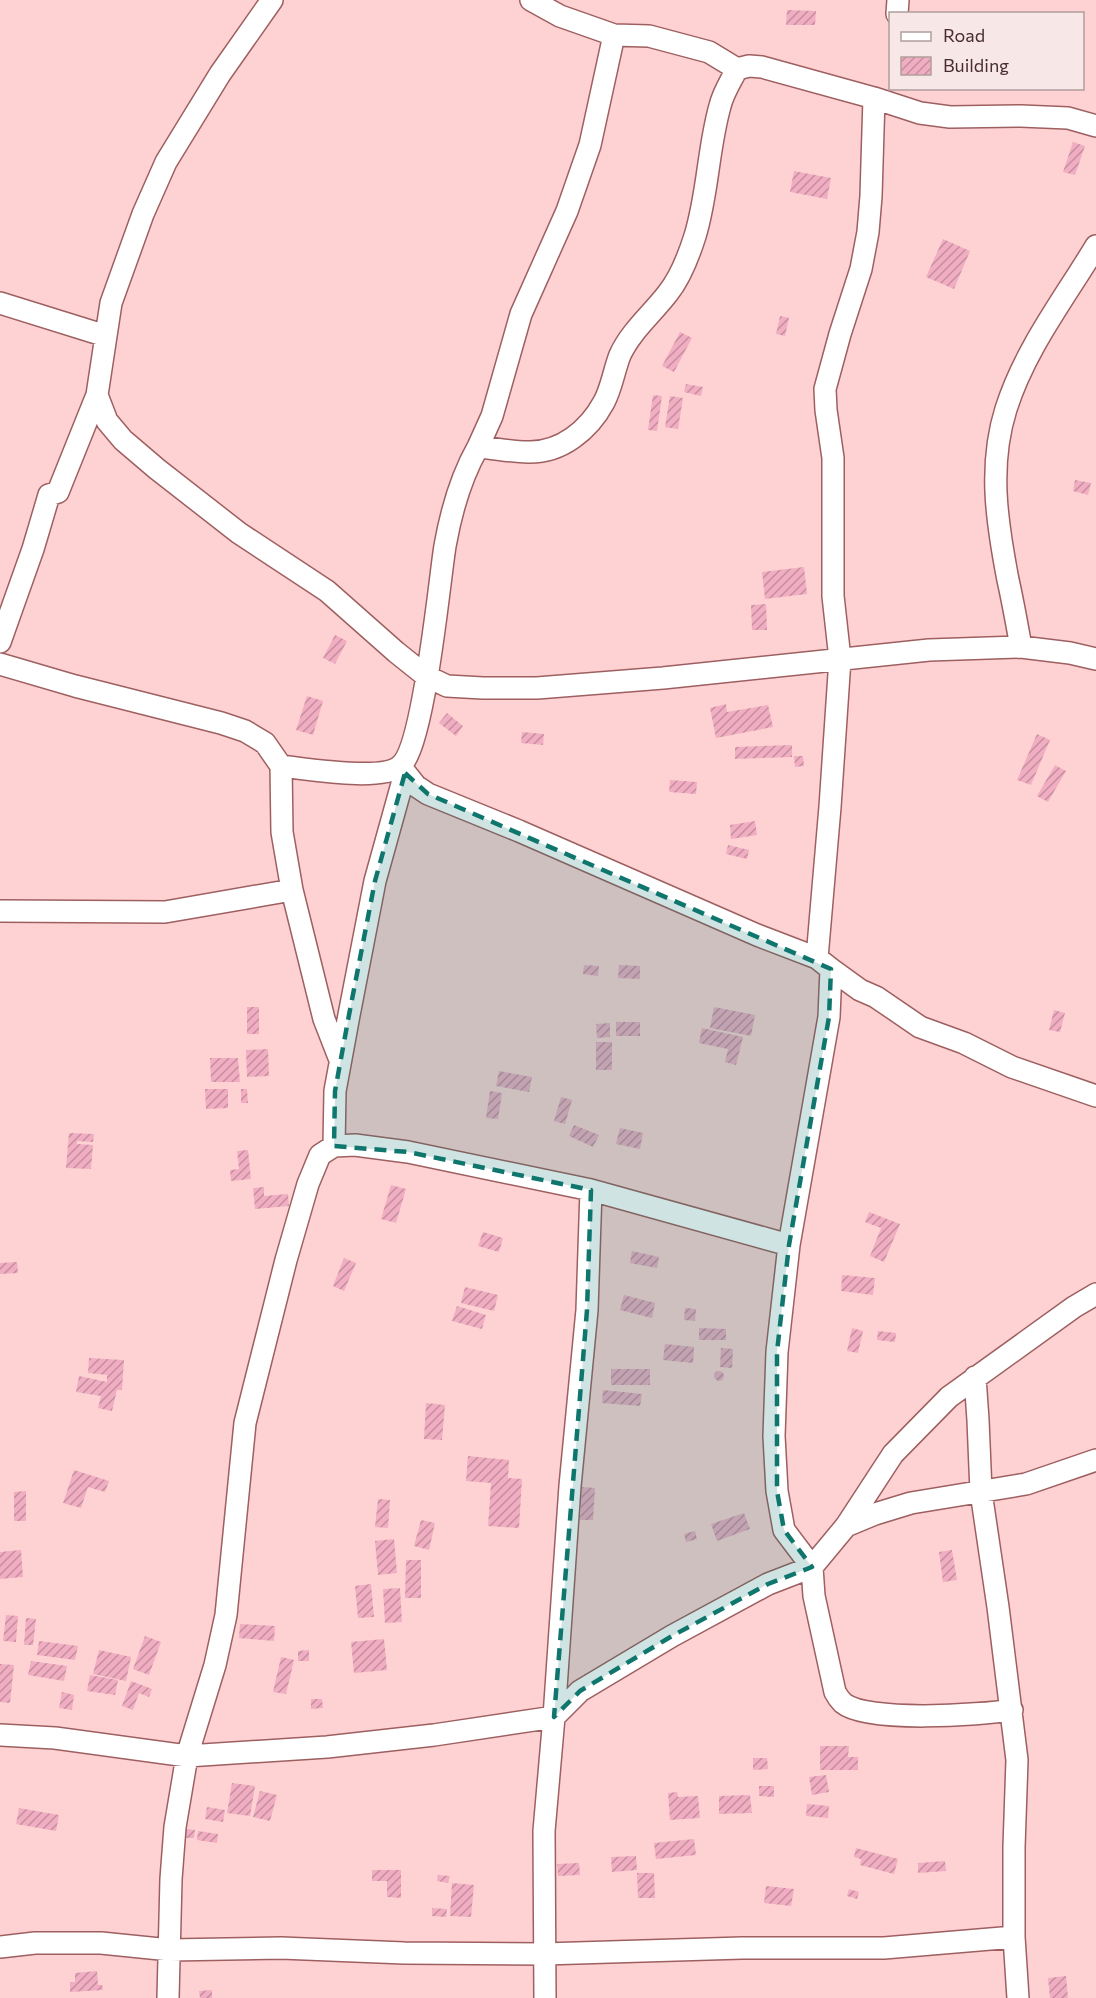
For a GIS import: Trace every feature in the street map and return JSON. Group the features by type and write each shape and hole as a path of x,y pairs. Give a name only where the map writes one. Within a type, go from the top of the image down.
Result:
{"street":[{"path":"0,642 49,495 58,492 97,395 111,303 124,261 166,162 220,74 272,0"},
{"path":"531,0 560,16 614,35 649,36 709,52 737,69 748,66 762,67 885,97 920,113 950,117 1068,118 1096,126"},
{"path":"334,1146 335,1091 340,1060 375,881 405,760 420,717 446,544 464,473 492,416 521,314 567,211 591,145 614,35"},
{"path":"478,447 529,452 548,449 568,440 585,429 592,421 614,379 620,355 638,328 669,292 691,246 720,105 737,69"},
{"path":"885,97 868,232 861,269 825,389 833,458 834,596 840,659 830,807 824,963 829,1017 789,1245 777,1352 774,1436 777,1491 784,1530 812,1567 814,1596 835,1692 844,1704 868,1712 912,1716 980,1715 1012,1710"},
{"path":"1022,647 996,509 995,476 999,442 1005,410 1023,367 1047,322 1096,246"},
{"path":"0,303 106,336"},
{"path":"97,395 107,421 123,440 239,533 327,591 426,676 447,686 537,688 663,678 929,650 1022,647 1096,659"},
{"path":"0,664 75,686 221,723 245,731 265,743 281,766 282,832 292,890 324,1019 340,1060"},
{"path":"281,766 361,774 403,770"},
{"path":"403,770 416,786 428,794 824,963 860,990 920,1027 964,1043 1012,1067 1096,1096"},
{"path":"0,911 165,912 292,890"},
{"path":"168,1998 171,1879 175,1827 187,1756 215,1665 226,1615 245,1423 286,1260 308,1184 320,1155 334,1146 355,1145 408,1152 591,1190 789,1245"},
{"path":"545,1998 544,1831 555,1718 570,1486 587,1310 591,1190"},
{"path":"0,1735 55,1738 187,1756 327,1747 555,1718 580,1691 672,1636 768,1584 812,1567 846,1526 893,1454 949,1397 1074,1307 1096,1294"},
{"path":"975,1377 981,1492 1017,1760 1014,1937 1018,1998"},
{"path":"846,1526 910,1503 1026,1484 1096,1460"},
{"path":"0,1947 35,1943 101,1943 170,1950 281,1948 405,1953 544,1954 730,1948 884,1948 1014,1937"}],"highlighted area":[{"path":"405,773 428,794 831,969 829,1017 789,1245 777,1352 777,1491 784,1530 812,1567 768,1584 672,1636 580,1691 554,1717 587,1310 591,1190 408,1152 334,1146 335,1091 349,1015 375,881"}],"building":[{"path":"787,10 816,11 815,25 786,25"},
{"path":"1073,142 1085,146 1075,175 1063,172"},
{"path":"794,171 831,178 827,199 790,192"},
{"path":"943,239 970,251 954,289 926,277"},
{"path":"780,316 789,318 785,336 776,334"},
{"path":"680,332 692,338 674,372 662,366"},
{"path":"686,384 703,387 701,396 684,392"},
{"path":"653,395 662,396 657,431 648,430"},
{"path":"670,396 683,398 678,429 665,427"},
{"path":"1075,480 1091,483 1088,495 1073,491"},
{"path":"804,567 807,594 765,599 762,572"},
{"path":"766,604 767,630 752,630 751,605"},
{"path":"335,635 347,641 335,664 323,658"},
{"path":"307,696 323,701 313,735 296,730"},
{"path":"726,704 727,712 768,705 773,727 716,738 710,708"},
{"path":"447,713 463,726 456,736 439,723"},
{"path":"522,732 544,734 543,745 521,743"},
{"path":"1037,734 1050,740 1031,785 1017,780"},
{"path":"792,745 792,757 735,759 735,747"},
{"path":"794,756 803,756 804,766 795,767"},
{"path":"1055,765 1066,771 1048,802 1037,796"},
{"path":"670,780 697,782 696,794 669,792"},
{"path":"755,821 757,835 731,839 730,825"},
{"path":"728,845 749,850 747,859 726,854"},
{"path":"584,965 599,966 598,976 583,974"},
{"path":"619,965 640,966 640,979 618,978"},
{"path":"247,1007 259,1007 259,1034 247,1034"},
{"path":"714,1007 755,1015 751,1036 710,1028"},
{"path":"1054,1010 1065,1013 1060,1032 1049,1030"},
{"path":"616,1022 640,1022 640,1036 616,1036"},
{"path":"610,1023 610,1037 597,1038 596,1024"},
{"path":"702,1028 743,1037 736,1065 725,1062 728,1049 699,1043"},
{"path":"596,1042 612,1042 612,1070 596,1070"},
{"path":"268,1049 269,1076 247,1077 246,1050"},
{"path":"210,1058 238,1058 240,1082 211,1082"},
{"path":"499,1071 532,1077 529,1092 496,1086"},
{"path":"205,1089 228,1089 228,1108 206,1109"},
{"path":"241,1089 247,1089 248,1103 241,1103"},
{"path":"490,1091 502,1093 498,1119 486,1118"},
{"path":"561,1097 572,1100 565,1124 554,1121"},
{"path":"574,1125 599,1135 593,1147 569,1136"},
{"path":"620,1128 643,1133 640,1149 616,1144"},
{"path":"69,1133 94,1134 93,1142 77,1141 77,1144 93,1145 91,1169 66,1168"},
{"path":"248,1150 251,1179 231,1181 230,1170 239,1169 237,1151"},
{"path":"391,1185 406,1189 396,1223 381,1219"},
{"path":"264,1187 264,1196 288,1194 289,1206 255,1209 253,1188"},
{"path":"869,1212 900,1224 884,1262 870,1256 881,1228 865,1222"},
{"path":"483,1232 503,1238 499,1252 478,1246"},
{"path":"632,1251 659,1257 657,1268 630,1263"},
{"path":"344,1258 356,1263 344,1291 333,1286"},
{"path":"17,1262 18,1273 0,1274 0,1263"},
{"path":"842,1275 875,1278 873,1295 841,1291"},
{"path":"465,1287 498,1295 494,1311 461,1303"},
{"path":"624,1295 655,1303 652,1318 620,1310"},
{"path":"457,1306 486,1315 482,1329 452,1321"},
{"path":"685,1308 696,1309 695,1321 684,1320"},
{"path":"699,1328 726,1329 726,1340 699,1340"},
{"path":"852,1328 863,1331 858,1353 847,1351"},
{"path":"878,1331 896,1333 895,1342 877,1340"},
{"path":"665,1344 694,1347 693,1363 663,1360"},
{"path":"721,1348 733,1349 732,1368 720,1367"},
{"path":"89,1358 124,1360 122,1390 117,1390 112,1411 98,1408 101,1396 76,1392 79,1376 107,1382 107,1375 88,1373"},
{"path":"611,1369 650,1369 650,1385 611,1385"},
{"path":"719,1371 724,1376 719,1381 714,1376"},
{"path":"603,1390 642,1394 640,1406 602,1403"},
{"path":"426,1403 445,1405 442,1440 424,1439"},
{"path":"468,1456 509,1460 508,1478 522,1479 519,1528 488,1526 491,1483 466,1481"},
{"path":"74,1470 109,1481 105,1492 88,1487 81,1508 63,1503"},
{"path":"582,1487 595,1488 593,1520 580,1520"},
{"path":"26,1491 26,1521 14,1521 14,1492"},
{"path":"378,1499 390,1500 388,1528 375,1527"},
{"path":"744,1513 750,1529 717,1541 711,1524"},
{"path":"421,1520 435,1523 429,1550 414,1546"},
{"path":"695,1531 697,1539 686,1542 684,1534"},
{"path":"394,1539 397,1573 378,1575 375,1541"},
{"path":"21,1550 23,1577 0,1579 0,1552"},
{"path":"952,1550 957,1580 943,1582 939,1552"},
{"path":"406,1560 421,1560 421,1598 405,1598"},
{"path":"371,1584 374,1617 358,1618 355,1586"},
{"path":"400,1588 402,1622 385,1623 383,1589"},
{"path":"6,1615 18,1616 16,1642 3,1641"},
{"path":"26,1618 36,1619 33,1645 24,1645"},
{"path":"240,1624 275,1626 274,1641 239,1638"},
{"path":"145,1636 161,1642 149,1675 133,1669"},
{"path":"384,1639 387,1670 354,1673 351,1642"},
{"path":"39,1641 78,1646 75,1660 37,1655"},
{"path":"99,1650 131,1657 126,1681 93,1674"},
{"path":"309,1650 309,1661 298,1661 298,1651"},
{"path":"281,1657 294,1660 286,1694 273,1692"},
{"path":"31,1661 67,1666 64,1681 28,1675"},
{"path":"0,1664 14,1665 10,1703 0,1702"},
{"path":"90,1675 118,1680 115,1695 87,1691"},
{"path":"131,1681 152,1689 149,1697 139,1693 133,1710 122,1706"},
{"path":"62,1692 74,1695 72,1710 59,1708"},
{"path":"311,1699 322,1699 323,1708 311,1709"},
{"path":"820,1746 849,1746 848,1757 858,1757 858,1770 820,1770"},
{"path":"753,1758 767,1758 768,1769 753,1770"},
{"path":"826,1775 829,1792 812,1795 809,1777"},
{"path":"232,1783 255,1786 250,1816 227,1813"},
{"path":"759,1786 774,1786 774,1797 759,1796"},
{"path":"260,1791 277,1795 270,1821 253,1817"},
{"path":"677,1792 678,1797 698,1796 700,1818 670,1820 668,1793"},
{"path":"750,1795 752,1813 719,1814 719,1796"},
{"path":"807,1804 829,1806 828,1818 806,1816"},
{"path":"207,1807 225,1810 223,1822 205,1819"},
{"path":"19,1808 59,1815 56,1831 16,1824"},
{"path":"186,1829 195,1830 194,1838 186,1838"},
{"path":"198,1831 218,1834 217,1843 197,1840"},
{"path":"694,1839 696,1855 656,1859 654,1843"},
{"path":"856,1848 898,1859 894,1874 860,1865 861,1859 854,1857"},
{"path":"636,1856 637,1870 612,1872 611,1857"},
{"path":"945,1861 946,1871 918,1873 918,1863"},
{"path":"579,1863 580,1875 558,1876 557,1864"},
{"path":"372,1870 401,1870 401,1898 387,1897 387,1881 372,1881"},
{"path":"637,1873 654,1873 655,1898 638,1898"},
{"path":"438,1875 450,1876 448,1883 437,1881"},
{"path":"452,1883 474,1885 471,1917 450,1916"},
{"path":"766,1886 794,1889 791,1906 764,1903"},
{"path":"849,1889 859,1892 857,1899 847,1896"},
{"path":"432,1908 447,1909 446,1917 432,1916"},
{"path":"97,1971 98,1985 102,1985 103,1990 70,1992 70,1982 75,1982 75,1973"},
{"path":"1066,1976 1068,1998 1050,1998 1048,1978"},
{"path":"212,1990 212,1998 200,1998 199,1991"}]}
